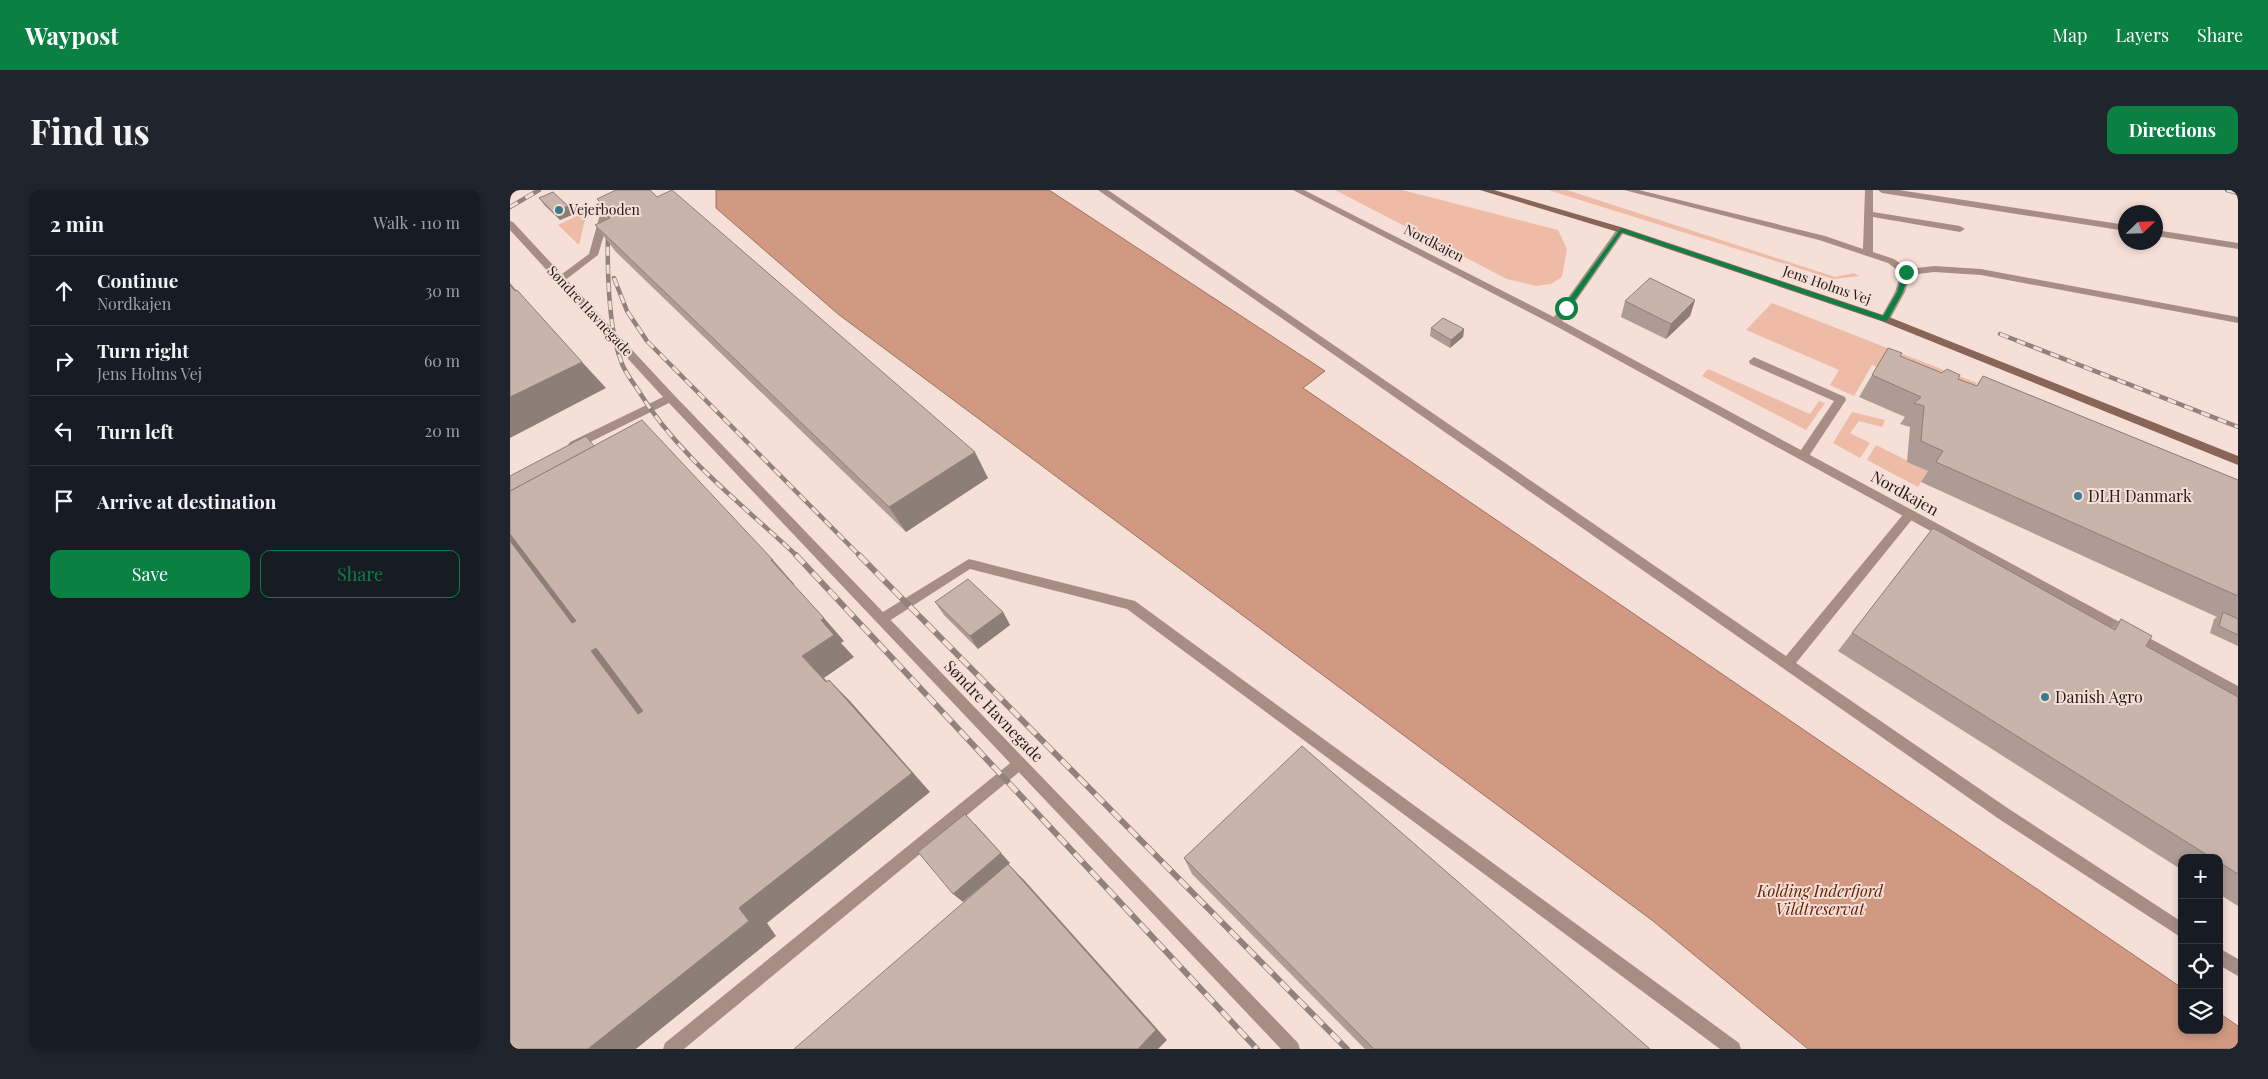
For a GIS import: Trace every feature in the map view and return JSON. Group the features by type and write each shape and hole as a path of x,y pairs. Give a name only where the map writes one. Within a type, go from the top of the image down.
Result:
{"main road":[{"name":"Jens Holms Vej","path":"1484,190 1621,230 1884,319 2238,461"}],"street":[{"path":"561,279 593,255 606,211 620,190"},
{"path":"1102,190 2004,814 2178,928"},
{"name":"Nordkajen","path":"1297,190 1556,322 2238,693"},
{"path":"1628,190 1746,218 1868,253 1891,261 1906,272 1934,269 1981,272 2238,320"},
{"path":"1868,253 1869,190"},
{"path":"1882,190 2118,227"},
{"path":"1869,214 1960,229"},
{"name":"Søndre Havnegade","path":"510,224 670,398 1292,1049"},
{"path":"1556,322 1621,230"},
{"path":"2163,234 2238,246"},
{"path":"1884,319 1900,292 1906,272"},
{"path":"1754,361 1840,400 1803,456"},
{"path":"562,450 670,398"},
{"path":"1787,664 1910,514"},
{"path":"882,619 969,564 1130,605 1733,1049"},
{"path":"671,1049 1020,764"},
{"path":"2223,959 2238,968"}],"shaded area":[{"name":"Kolding Inderfjord Vildtreservat","path":"716,190 1049,190 1325,371 1303,388 2178,985 2178,1034 2223,1034 2223,1016 2238,1026 2238,1049 1808,1049 1653,921 838,314 716,208"},
{"path":"1335,190 1402,190 1558,230 1567,249 1562,277 1551,284 1536,286 1507,279"},
{"path":"1548,190 1567,190 1835,277 1854,273 1859,276 1833,279"},
{"path":"587,211 579,245 558,225"},
{"path":"1772,303 1977,383 1968,397 1872,365 1854,396 1830,385 1839,370 1746,330"},
{"path":"1708,369 1810,414 1819,401 1825,403 1806,430 1702,376"},
{"path":"1852,412 1885,420 1882,427 1859,421 1850,433 1870,443 1860,458 1833,443"},
{"path":"1876,445 1928,471 1918,487 1867,460"}],"building":[{"path":"616,190 650,190 657,197 672,190 975,452 889,507 595,225 610,218 596,205 601,203 597,199"},
{"path":"553,192 568,206 553,212 539,198"},
{"path":"1650,278 1695,300 1671,324 1625,301"},
{"path":"510,285 515,291 517,290 582,362 510,397"},
{"path":"1443,318 1464,329 1451,340 1431,328"},
{"name":"DLH Danmark","path":"1888,348 1902,353 1900,356 1942,373 1947,369 1960,375 1958,379 1977,386 1983,376 2238,480 2238,596 1936,462 1943,451 1921,441 1924,406 1914,403 1921,397 1872,375"},
{"path":"642,420 773,560 771,560 824,618 821,620 834,635 802,656 826,682 829,680 912,773 739,908 749,921 588,1049 510,1049 510,541 572,623 576,621 510,534 510,491","holes":["596,648 643,711 638,714 591,651"]},
{"path":"586,436 594,446 510,491 510,476"},
{"name":"Danish Agro","path":"1933,528 2115,630 2121,619 2152,636 2146,646 2238,697 2238,874 2223,865 2223,854 2206,854 1852,633"},
{"path":"968,579 1003,612 970,636 935,602"},
{"path":"2223,612 2238,619 2238,635 2219,626"},
{"path":"1302,746 1650,1049 1374,1049 1184,858"},
{"path":"965,814 1001,853 953,894 918,852"},
{"path":"1008,864 1156,1030 1138,1049 794,1049"}],"railway":[{"path":"510,207 539,190"},
{"path":"2227,190 2238,193"},
{"path":"608,229 608,278 613,331 622,365 626,372 654,414 691,458 797,556"},
{"path":"614,278 627,311 647,341 860,556"},
{"path":"2000,334 2238,427"},
{"path":"859,555 1347,1049"},
{"path":"797,556 1257,1049"}],"place":[{"name":"Vejerboden","path":"559,210"},
{"name":"DLH Danmark","path":"2078,496"},
{"name":"Danish Agro","path":"2045,697"}],"route":[{"path":"1566,308 1621,230 1884,319 1900,292 1906,272"}]}
